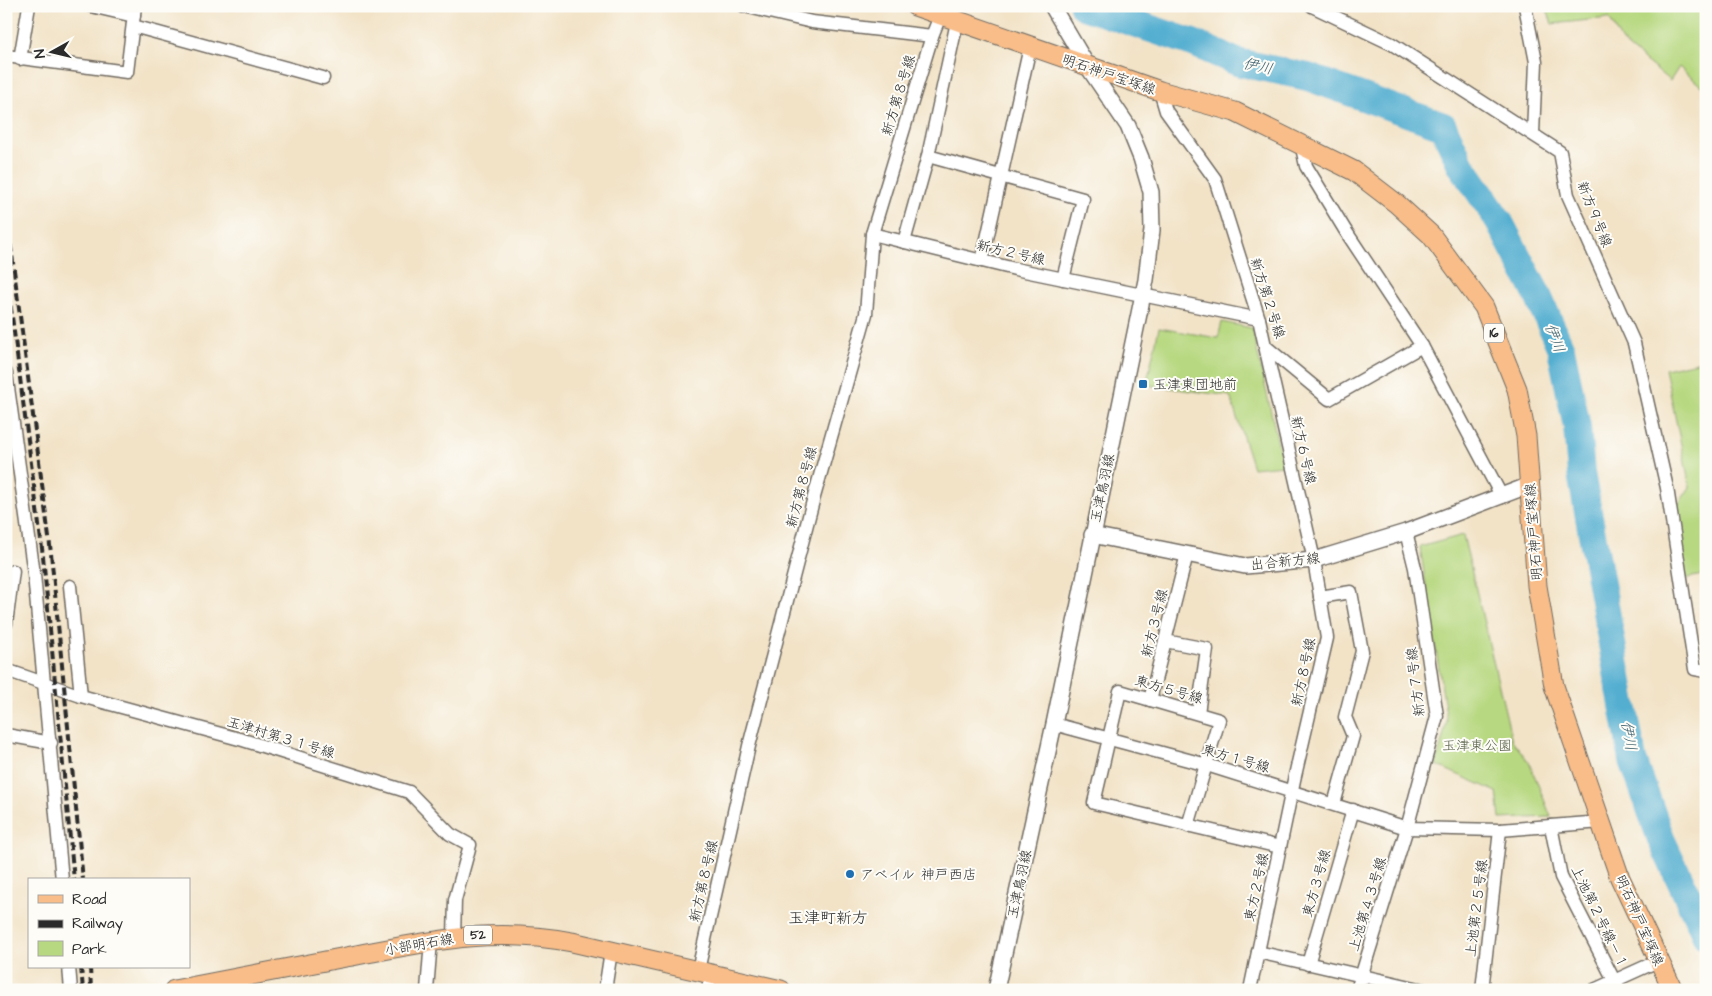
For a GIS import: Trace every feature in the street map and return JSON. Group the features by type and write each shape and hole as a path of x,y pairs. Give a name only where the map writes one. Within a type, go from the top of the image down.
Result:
{"main road":[{"name":"明石神戸宝塚線","path":"915,6 1160,91 1234,112 1301,143 1354,171 1397,204 1431,235 1484,307 1517,389 1526,436 1537,586 1554,686 1620,878 1673,990"},
{"name":"小部明石線","path":"174,990 454,937 496,934 541,936 611,951 706,978 781,990"}],"street":[{"path":"20,59 29,6"},
{"path":"91,6 134,16 323,78"},
{"path":"744,6 812,22 932,36"},
{"name":"玉津鳥羽線","path":"996,990 1054,724 1143,295 1152,230 1151,192 1128,126 1088,67 1052,6"},
{"name":"新方９号線","path":"1312,6 1392,44 1560,152 1568,195 1634,343 1666,488 1695,669 1706,671"},
{"path":"1525,6 1536,62 1533,134"},
{"path":"6,56 127,72 134,16"},
{"path":"904,242 928,156 949,19"},
{"name":"新方第８号線","path":"706,978 749,746 814,497 866,314 872,234 932,36 949,19"},
{"path":"982,261 1030,47"},
{"name":"新方第２号線","path":"1160,91 1166,111 1215,179 1259,319 1265,346 1329,399 1422,346"},
{"name":"明石神戸宝塚線","path":"1301,143 1306,166 1345,230 1422,346 1502,497"},
{"path":"928,156 1083,199 1062,279"},
{"name":"新方２号線","path":"872,234 1062,279 1259,319"},
{"name":"新方６号線","path":"1265,346 1314,560"},
{"path":"6,373 34,574 62,878"},
{"name":"出合新方線","path":"1092,535 1245,566 1314,560 1406,532 1530,485"},
{"name":"新方７号線","path":"1406,532 1415,568 1437,716 1407,828"},
{"name":"新方３号線","path":"1150,700 1187,554"},
{"name":"新方８号線","path":"1293,790 1327,638 1314,560"},
{"path":"6,624 10,569 34,574"},
{"path":"6,670 81,696 70,586"},
{"path":"1320,597 1351,592 1362,652 1345,717 1353,736 1334,804"},
{"path":"1165,641 1207,649 1198,713"},
{"name":"東方５号線","path":"1188,826 1219,720 1120,691 1094,803 1188,826 1280,847"},
{"name":"玉津村第３１号線","path":"81,696 243,740 409,792 450,834 470,846 455,900 454,937"},
{"name":"東方１号線","path":"1054,724 1293,790 1407,828 1500,830 1602,822"},
{"path":"6,735 50,743"},
{"name":"東方２号線","path":"1250,990 1293,790"},
{"name":"東方３号線","path":"1308,964 1353,810"},
{"name":"上池第２号線－１","path":"1552,826 1561,877 1617,984"},
{"name":"上池第４３号線","path":"1357,990 1407,828"},
{"name":"上池第２５号線","path":"1482,990 1500,830"},
{"path":"427,990 431,941"},
{"path":"605,990 611,951"},
{"path":"1258,952 1349,974 1362,974 1424,990"},
{"path":"1594,990 1617,984 1658,961"},
{"path":"70,968 71,990"}],"green space":[{"path":"1546,6 1706,6 1706,90 1679,67 1670,81 1622,42 1609,18 1552,24"},
{"path":"1222,322 1252,328 1283,465 1253,468 1230,396 1146,385 1159,328 1218,338"},
{"path":"1706,360 1706,574 1684,579 1675,509 1690,487 1665,369"},
{"name":"玉津東公園","path":"1463,535 1512,740 1529,762 1551,817 1500,819 1497,792 1436,765 1447,721 1420,547"}],"waterway":[{"name":"伊川","path":"1083,6 1193,43 1237,62 1308,77 1443,126 1461,165 1499,221 1538,296 1561,349 1577,427 1581,473 1633,760 1661,839 1706,936"}],"railway":[{"path":"6,209 51,553 83,878"},
{"path":"6,270 43,556 74,878"},
{"path":"81,968 83,990"},
{"path":"90,968 91,990"}],"place":[{"name":"玉津東団地前","path":"1143,384"},
{"name":"アベイル 神戸西店","path":"850,874"}],"district":[{"name":"玉津町新方","path":"828,917"}]}
